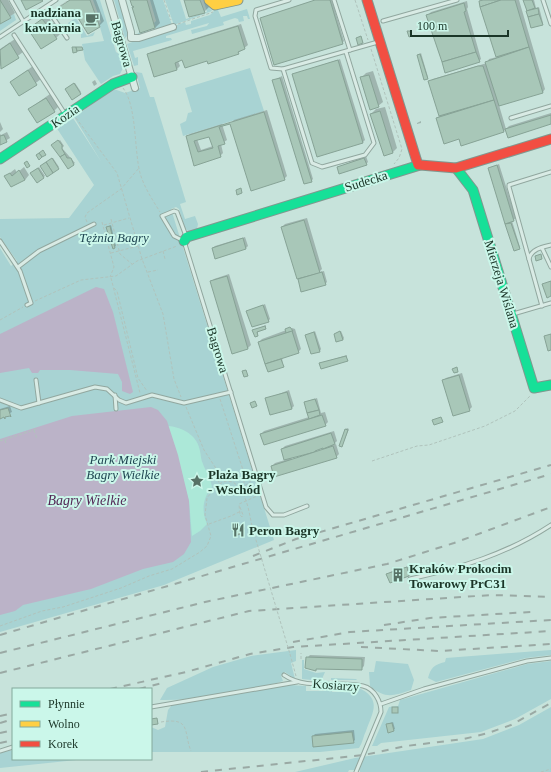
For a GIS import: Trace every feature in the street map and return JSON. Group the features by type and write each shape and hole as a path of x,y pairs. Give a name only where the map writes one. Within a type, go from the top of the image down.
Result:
{"street":[{"name":"Bagrowa","path":"109,0 135,88"},
{"path":"122,0 132,32 131,38 138,38 173,27"},
{"path":"209,0 215,5 238,0"},
{"path":"367,0 418,165"},
{"name":"Kozia","path":"0,159 70,115 118,81 132,77"},
{"name":"Sudecka","path":"186,239 418,165 456,168 551,139"},
{"name":"Mierzeja Wiślana","path":"456,168 467,180 473,190 534,388"},
{"path":"534,388 551,385"}],"lane":[{"path":"11,0 23,21"},
{"path":"0,37 46,6 51,1 56,0"},
{"path":"289,0 256,10 255,16 271,68 283,69 337,52 346,52 380,41"},
{"path":"334,0 350,50"},
{"path":"383,21 457,0"},
{"path":"543,0 551,24"},
{"path":"46,6 67,38"},
{"path":"14,35 70,115"},
{"path":"121,41 131,38"},
{"path":"283,69 312,163 322,167 365,155 374,143 346,52"},
{"path":"511,118 551,106"},
{"path":"542,306 508,187 510,185 551,172"},
{"name":"Bagrowa","path":"162,216 174,211 177,212 266,507 275,516 284,515 307,506"},
{"path":"162,216 174,236 186,239"},
{"path":"18,267 39,251 94,224"},
{"path":"0,241 18,267 31,303 27,305"},
{"path":"529,261 532,253 551,245"},
{"path":"542,248 551,267"},
{"path":"511,314 551,303"},
{"path":"36,380 39,403"},
{"path":"0,400 21,408 95,387 107,389 119,400 126,403 152,395 184,403 231,392"},
{"path":"115,395 116,409"},
{"path":"410,579 476,562 516,546 551,525"},
{"path":"356,772 380,712 381,704 424,689 527,660 551,658"},
{"name":"Kosiarzy","path":"284,675 299,682 364,686 378,698 381,704"},
{"path":"152,707 199,700 283,683 299,682"},
{"path":"0,751 12,748"}],"path":[{"path":"60,6 69,0"},
{"path":"164,0 173,25 212,12"},
{"path":"355,0 402,149 399,158 394,164"},
{"name":"Bagrowa","path":"118,81 126,93 130,107 139,167 145,187 162,216"},
{"path":"70,115 114,168 122,189 142,259 165,322 174,378 204,450 216,468 219,484"},
{"path":"88,227 86,214 122,189 139,167"},
{"path":"102,225 130,218"},
{"path":"111,219 121,255 132,264"},
{"path":"102,222 114,267 110,278 114,288 141,398"},
{"path":"31,303 74,282 92,278 110,278 120,274 132,264 181,244 186,239"},
{"path":"110,253 138,246"},
{"path":"163,251 165,259"},
{"path":"147,272 158,270"},
{"path":"114,288 117,291 138,378 146,390 152,395"},
{"path":"0,320 27,305"},
{"path":"372,461 417,446 429,445 490,424 515,411 527,400 534,388"},
{"path":"219,395 244,473 244,485"},
{"path":"0,441 36,428"},
{"path":"34,429 37,439"},
{"path":"5,439 6,444"},
{"path":"240,490 244,485 257,476"},
{"path":"0,626 42,611 63,607 121,588 172,569 204,549 211,536 205,515 207,498 219,484 230,481 236,484 247,500 253,530 294,670"},
{"path":"208,524 232,516 239,512 239,504 262,493"},
{"path":"239,512 242,517 243,515 240,508"},
{"path":"300,659 301,653"},
{"path":"161,722 173,720 181,723 186,728 191,751"},
{"path":"541,772 551,769"}],"green space":[{"path":"93,0 100,0 116,52 119,54 123,68 120,74 113,76 101,84 85,60 82,44 104,41 99,24 101,22"},
{"path":"114,0 120,0 129,34 125,38"},
{"path":"150,0 163,0 172,25 137,35 138,33 155,29 154,23 156,21"},
{"path":"165,0 180,0 186,19 207,12 204,2 212,11 174,25"},
{"path":"213,7 217,8 221,17 247,9 250,19 248,19 247,16 243,16 244,21 239,22 238,19 235,18 223,22 224,25 192,34 191,30 207,26 209,23 166,36 166,38 171,38 172,40 133,51 135,58 138,57 138,65 134,66 127,44 185,22 186,25 191,24 191,21 210,15 214,11"},
{"path":"14,14 16,20 0,31 0,24 11,18 10,16"},
{"path":"76,18 87,36 95,32 93,36 81,38 81,32 74,32 80,28 73,32 68,23"},
{"path":"250,68 264,111 183,136 180,124 186,121 188,113 192,112 185,88"},
{"name":"Park Miejski Bagry Wielkie","path":"136,72 142,73 150,97 154,97 186,202 180,204 185,219 195,216 198,224 197,229 189,232 185,228 179,209 176,207 171,209 274,540 164,585 0,632 0,248 11,266 17,261 0,237 0,219 69,218 94,185 56,127 71,115 102,163 74,117 114,89 125,93 140,88"},
{"path":"296,650 296,661 291,663 295,679 285,672 281,676 283,681 277,683 204,697 160,700 167,688 213,667 251,656"},
{"path":"551,650 551,655 526,658 436,682 428,678 430,671 438,664 445,662 446,658"},
{"path":"302,660 304,660 304,669 316,673 325,672 321,681 302,679"},
{"path":"376,661 408,664 414,680 411,690 394,695 385,695 370,686 369,672 374,672"},
{"path":"551,661 551,699 515,719 481,732 381,743 377,746 372,746 389,707 398,706 400,700 527,664"},
{"path":"331,678 356,679 357,680 331,680"},
{"path":"290,685 306,686 306,691 326,691 326,687 332,687 332,692 358,692 359,688 371,697 374,706 371,718 359,748 320,752 152,752 152,727 158,730 165,727 168,710 172,705"},
{"path":"551,707 551,772 360,772 360,770 349,770 348,772 295,772 355,758 483,739 519,725"},
{"path":"12,750 12,760 76,760 0,768 0,753"}],"sand":[{"name":"Plaża Bagry - Wschód","path":"168,426 184,430 196,441 199,446 202,462 210,478 212,487 204,504 204,514 207,524 192,536 189,501"}],"water":[{"path":"96,287 104,289 113,312 133,392 130,394 122,391 122,382 118,374 70,370 40,370 38,373 32,373 29,368 0,373 0,334"},
{"name":"Bagry Wielkie","path":"151,407 158,410 167,421 178,455 189,501 191,542 184,554 173,562 143,569 91,589 23,605 15,611 0,615 0,439 72,416"}],"building":[{"path":"0,0 11,18 0,24"},
{"path":"21,0 42,0 43,1 26,10"},
{"path":"70,0 90,0 100,27 88,34 77,14 72,13 65,17 59,7"},
{"path":"130,0 147,0 155,28 140,33 132,7 134,7 132,6"},
{"path":"184,0 200,0 205,13 189,17"},
{"path":"315,0 330,0 343,44 274,65 260,18"},
{"path":"501,0 480,7 479,1"},
{"path":"501,0 515,0 529,47 496,57 480,7"},
{"path":"523,0 532,0 535,8 527,11"},
{"path":"464,3 466,11 464,12 476,52 442,62 426,15"},
{"path":"538,8 539,14 528,17 526,11"},
{"path":"539,14 543,25 531,28 528,17"},
{"path":"42,19 47,25 47,28 49,27 57,39 41,49 28,29"},
{"path":"238,26 245,49 238,52 239,54 208,64 207,61 185,68 182,60 175,63 177,70 154,77 147,54"},
{"path":"407,31 410,31 412,36 409,37"},
{"path":"361,36 363,43 358,45 356,38"},
{"path":"10,43 19,58 1,69 0,50"},
{"path":"72,47 76,47 77,52 73,53"},
{"path":"76,47 82,47 83,50 77,51"},
{"path":"529,47 543,93 499,106 485,62"},
{"path":"476,52 480,62 445,73 442,62"},
{"path":"420,54 428,79 424,80 417,55"},
{"path":"338,60 363,143 317,157 292,74"},
{"path":"478,66 483,66 494,100 439,116 428,81"},
{"path":"28,70 37,85 19,96 10,82"},
{"path":"369,75 379,107 370,110 360,77"},
{"path":"280,78 312,182 304,184 272,80"},
{"path":"74,83 81,94 72,100 65,89"},
{"path":"46,98 55,112 37,123 28,109"},
{"path":"494,100 504,132 461,146 459,139 444,144 436,118"},
{"path":"380,111 393,153 384,156 370,114"},
{"path":"264,112 285,180 251,191 230,124 219,127 225,144 218,146 221,157 194,166 186,136","holes":["209,137 213,148 198,152 194,141"]},
{"path":"551,115 551,124 508,138 505,129"},
{"path":"4,135 7,142 0,145 0,136"},
{"path":"58,140 62,145 62,149 65,154 60,157 51,145"},
{"path":"43,150 46,155 42,157 39,153"},
{"path":"39,153 42,157 39,160 36,155"},
{"path":"65,154 67,158 71,158 74,165 68,169 60,157"},
{"path":"52,158 59,169 53,173 46,162"},
{"path":"364,158 367,165 339,174 337,167"},
{"path":"27,161 30,166 27,168 24,163"},
{"path":"46,162 53,173 47,177 40,166"},
{"path":"497,165 514,221 505,224 488,168"},
{"path":"38,168 44,178 37,183 30,173"},
{"path":"19,170 25,180 11,187 4,176 10,173 12,176"},
{"path":"241,188 242,193 237,195 236,190"},
{"path":"304,220 320,273 297,279 281,227"},
{"path":"511,223 520,249 514,251 505,224"},
{"path":"110,226 115,248 113,249 106,227"},
{"path":"243,238 246,249 215,259 212,248"},
{"path":"541,254 542,259 536,261 535,256"},
{"path":"322,272 326,285 301,292 298,279"},
{"path":"227,276 248,349 232,354 210,281"},
{"path":"551,281 551,296 547,298 542,284"},
{"path":"263,305 269,322 252,327 246,311"},
{"path":"265,326 266,329 257,332 258,336 255,337 252,330"},
{"path":"290,327 293,331 286,333 285,329"},
{"path":"292,331 299,353 265,364 258,342"},
{"path":"340,331 343,340 336,342 334,334"},
{"path":"314,332 320,352 311,354 305,335"},
{"path":"551,334 551,350 548,351 544,336"},
{"path":"346,356 348,361 321,369 319,363"},
{"path":"281,359 284,367 268,372 265,364"},
{"path":"457,367 458,372 454,373 452,369"},
{"path":"246,370 248,376 244,377 242,371"},
{"path":"459,375 470,411 453,416 442,380"},
{"path":"287,392 292,409 270,415 265,398"},
{"path":"315,399 319,410 307,413 304,402"},
{"path":"255,401 257,406 252,408 250,403"},
{"path":"8,408 11,417 5,417 5,419 4,417 0,419 0,410"},
{"path":"319,410 320,415 309,419 307,413"},
{"path":"322,415 326,426 264,445 260,434"},
{"path":"441,417 443,422 434,425 432,420"},
{"path":"345,429 348,430 342,447 339,446"},
{"path":"331,433 335,444 315,452 284,460 281,449"},
{"path":"333,446 337,458 274,477 271,466"},
{"name":"Peron Bagry","path":"241,525 243,533 235,536 232,528"},
{"name":"Kraków Prokocim Towarowy PrC31","path":"407,567 409,576 390,583 386,574"},
{"path":"306,657 362,659 362,670 316,669 316,671 305,668"},
{"path":"392,707 398,707 398,713 392,713"},
{"path":"157,718 158,724 152,725 152,719"},
{"path":"392,723 394,731 388,733 386,724"},
{"path":"352,732 354,743 313,747 312,736"}],"railway":[{"path":"253,556 296,539 551,465"},
{"path":"0,635 551,474"},
{"path":"0,653 205,602 387,564 454,543 551,507"},
{"path":"0,673 249,611 492,595 551,597"},
{"path":"384,625 430,618 531,612"},
{"path":"293,642 350,632 551,620"},
{"path":"114,688 186,672 250,654 293,647 551,631"},
{"path":"361,647 440,651 551,644"},
{"path":"143,688 166,682"},
{"path":"201,772 364,755 406,746 464,739 511,725 551,703"},
{"path":"0,716 12,713"},
{"path":"0,723 12,719"},
{"path":"0,733 12,730"},
{"path":"0,743 12,740"}],"traffic: fast":[{"path":"0,159 113,84 132,77"},
{"path":"184,241 187,237 420,165"},
{"path":"456,168 473,190 534,388 551,385"}],"traffic: slow":[{"path":"209,0 215,5 238,0"}],"traffic: jam":[{"path":"367,0 418,165"},
{"path":"420,165 456,168 551,139"}],"place":[{"name":"nadziana kawiarnia","path":"92,19"},
{"name":"Plaża Bagry - Wschód","path":"197,481"},
{"name":"Peron Bagry","path":"238,530"},
{"name":"Kraków Prokocim Towarowy PrC31","path":"398,575"}],"park label":[{"name":"Tężnia Bagry","path":"114,237"}]}
